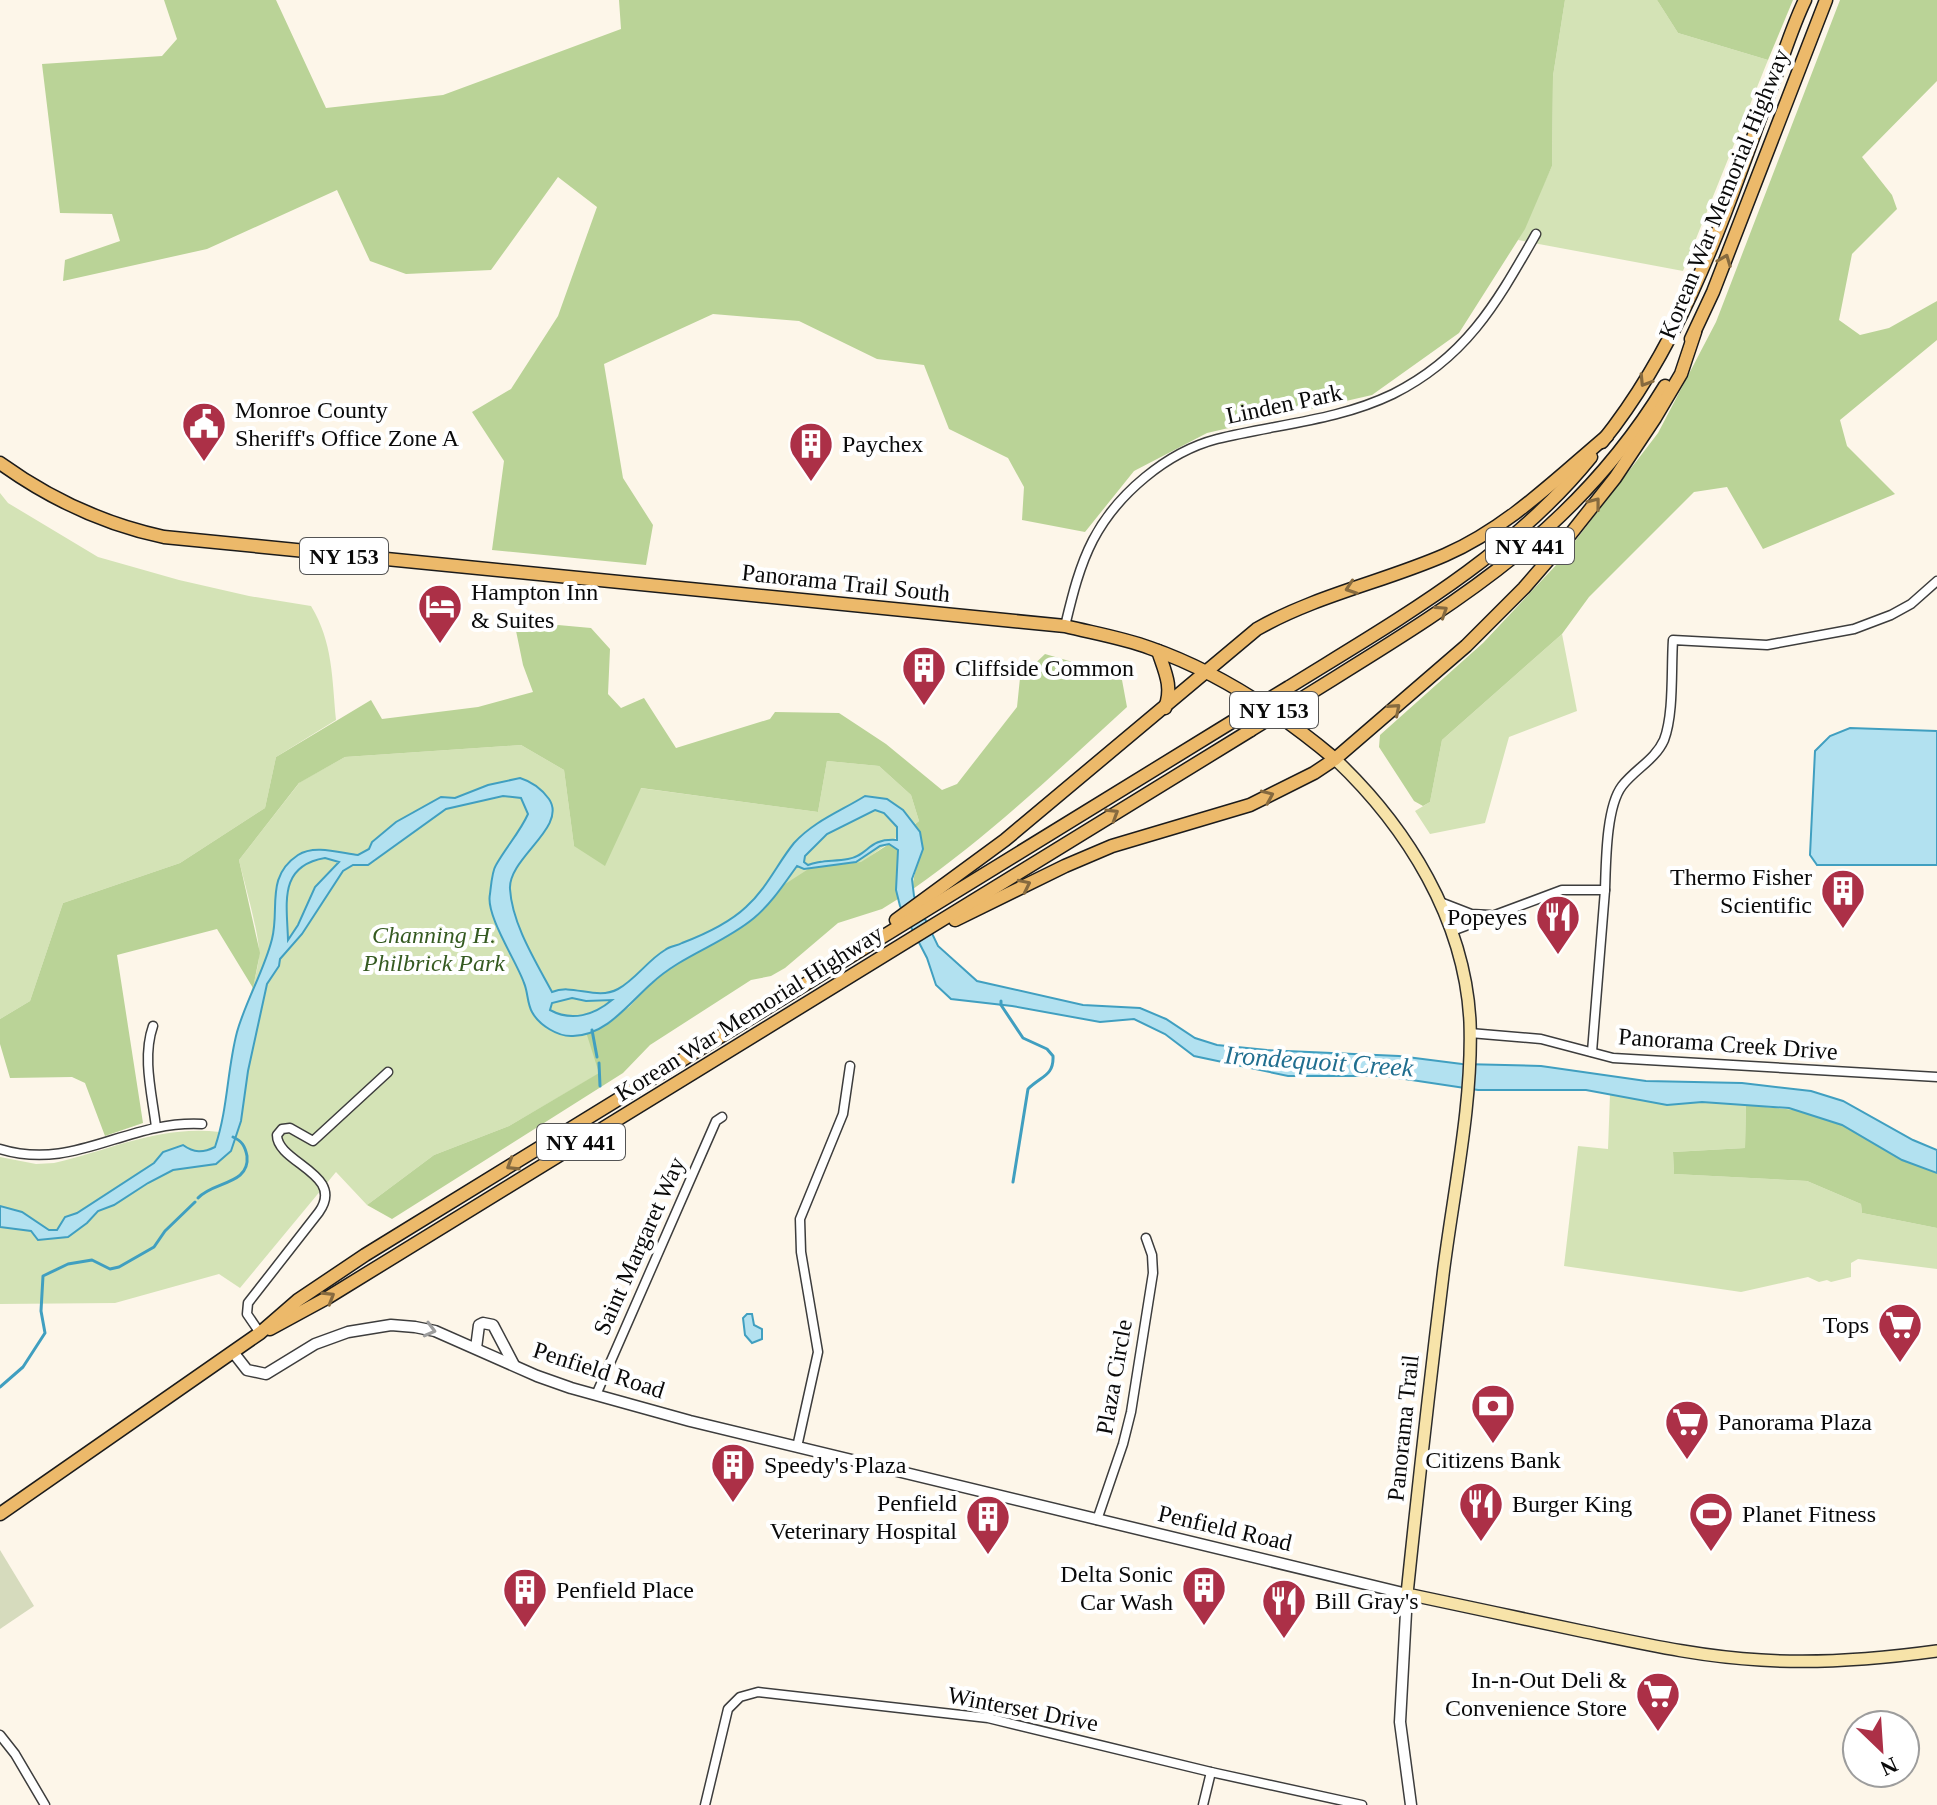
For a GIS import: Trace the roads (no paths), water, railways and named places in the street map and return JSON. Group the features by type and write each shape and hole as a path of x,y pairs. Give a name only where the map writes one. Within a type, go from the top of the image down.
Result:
{"main road":[{"name":"Korean War Memorial Highway","path":"260,1333 298,1300 365,1255 816,977 940,895 1393,623 1476,567 1545,508 1607,436 1649,376 1675,331 1701,273 1805,0"},
{"name":"Korean War Memorial Highway","path":"260,1333 327,1298 899,946 953,917 1456,602 1533,543 1597,478 1632,435 1663,390 1695,332 1826,0"},
{"path":"953,917 1112,846 1250,805 1335,759 1466,646 1524,588 1569,536 1615,478 1655,418 1681,374 1695,332"},
{"path":"940,895 1257,629 1327,596 1446,555 1488,532 1527,504 1607,436"},
{"name":"Panorama Trail South","path":"0,463 37,488 81,511 125,528 164,537 1065,626 1158,651 1206,672 1267,705 1335,759 1363,787 1406,841 1440,902 1452,931 1464,977 1470,1033 1469,1056"},
{"path":"1158,651 1169,682 1170,695 1165,708"},
{"name":"Panorama Trail","path":"1407,1594 1469,1056"},
{"name":"NY 441","path":"0,1514 260,1333"},
{"name":"Penfield Road","path":"1407,1594 1631,1641 1720,1656 1761,1660 1842,1660 1937,1651"}],"street":[{"name":"Linden Park","path":"1065,626 1076,582 1094,539 1139,483 1170,460 1200,445 1344,414 1421,378 1476,331 1536,234"},
{"path":"1592,1052 1612,806 1627,780 1655,756 1664,740 1668,725 1673,640 1767,645 1854,629 1911,604 1937,581"},
{"path":"1452,931 1562,890 1605,890"},
{"path":"1440,902 1471,914 1494,915"},
{"path":"153,1026 148,1039 148,1057 156,1127"},
{"name":"Panorama Creek Drive","path":"1470,1033 1541,1039 1613,1058 1937,1077"},
{"path":"797,1447 818,1352 801,1252 800,1219 843,1114 850,1066"},
{"path":"260,1333 247,1314 248,1303 326,1200 320,1182 280,1146 277,1135 282,1129 290,1128 313,1141 388,1072"},
{"name":"Saint Margaret Way","path":"596,1395 716,1121 722,1117"},
{"path":"0,1149 31,1156 51,1156 156,1127 202,1124"},
{"name":"Plaza Circle","path":"1097,1520 1131,1412 1153,1273 1152,1255 1146,1238"},
{"name":"Penfield Road","path":"233,1352 247,1370 266,1374 327,1339 355,1330 391,1325 435,1331 537,1376 596,1395 797,1447 1407,1594"},
{"name":"Penfield Road","path":"476,1348 479,1325 493,1325 514,1365"},
{"name":"Panorama Trail","path":"1407,1594 1400,1722 1411,1805"},
{"name":"Winterset Drive","path":"705,1805 728,1709 740,1697 758,1692 988,1718 1362,1805"},
{"path":"0,1735 45,1805"},
{"path":"1203,1805 1211,1772"}],"water":[{"path":"1850,728 1937,731 1937,865 1817,865 1810,855 1815,751 1830,736"},
{"name":"Irondequoit Creek","path":"520,778 543,792 553,810 551,821 512,877 510,889 520,929 552,992 568,989 601,993 618,989 667,949 724,923 753,900 802,835 865,796 887,799 903,810 920,832 923,849 912,879 914,896 938,946 977,981 1083,1005 1140,1008 1166,1019 1195,1038 1217,1045 1399,1056 1462,1064 1541,1066 1646,1081 1742,1083 1811,1091 1843,1101 1937,1150 1937,1173 1902,1160 1842,1125 1789,1108 1702,1102 1667,1105 1586,1090 1478,1090 1385,1076 1288,1076 1194,1056 1165,1034 1134,1019 1100,1022 951,999 936,985 927,958 900,906 896,890 898,850 889,844 880,846 856,862 804,869 797,866 772,900 754,918 664,973 617,1017 585,1034 561,1034 544,1026 532,1012 524,983 492,914 490,894 495,868 528,814 521,798 503,796 446,809 368,865 353,865 343,871 302,934 280,959 267,984 248,1071 241,1121 231,1151 216,1164 173,1170 114,1205 98,1211 68,1237 38,1240 31,1231 0,1227 0,1206 22,1212 49,1230 57,1230 65,1217 77,1213 154,1163 163,1152 183,1145 199,1151 215,1147 223,1118 237,1032 272,939 277,883 281,873 298,855 312,850 358,855 369,849 372,842 396,822 441,797 455,798 488,785","holes":["875,810 884,813 897,827 897,840 874,844 848,859 808,865 804,862 805,856 827,834","325,858 339,862 315,887 288,940 288,888 299,869","572,998 612,1000 598,1010 575,1016 550,1010 552,1003"]},
{"path":"752,1314 754,1325 762,1329 762,1339 752,1343 745,1335 743,1318"}],"waterway":[{"path":"1001,1001 1023,1038 1047,1049 1053,1056 1049,1072 1028,1089 1013,1182"},
{"path":"592,1030 597,1057"},
{"path":"599,1063 600,1086"},
{"path":"198,1198 243,1172 246,1152 241,1142 233,1137"},
{"path":"0,1387 23,1367 45,1333 41,1311 43,1276 68,1264 92,1260 110,1269 119,1267 154,1247 165,1231 195,1202"}],"place":[{"name":"Monroe County Sheriff's Office Zone A","path":"204,463"},
{"name":"Paychex","path":"811,483"},
{"name":"Hampton Inn & Suites","path":"440,645"},
{"name":"Cliffside Common","path":"924,707"},
{"name":"Thermo Fisher Scientific","path":"1843,930"},
{"name":"Popeyes","path":"1558,956"},
{"name":"Tops","path":"1900,1364"},
{"name":"Citizens Bank","path":"1493,1445"},
{"name":"Panorama Plaza","path":"1687,1461"},
{"name":"Speedy's Plaza","path":"733,1504"},
{"name":"Burger King","path":"1481,1543"},
{"name":"Planet Fitness","path":"1711,1553"},
{"name":"Penfield Veterinary Hospital","path":"988,1556"},
{"name":"Delta Sonic Car Wash","path":"1204,1627"},
{"name":"Penfield Place","path":"525,1629"},
{"name":"Bill Gray's","path":"1284,1640"},
{"name":"In-n-Out Deli & Convenience Store","path":"1658,1733"}],"park label":[{"name":"Channing H. Philbrick Park","path":"434,949"}]}
